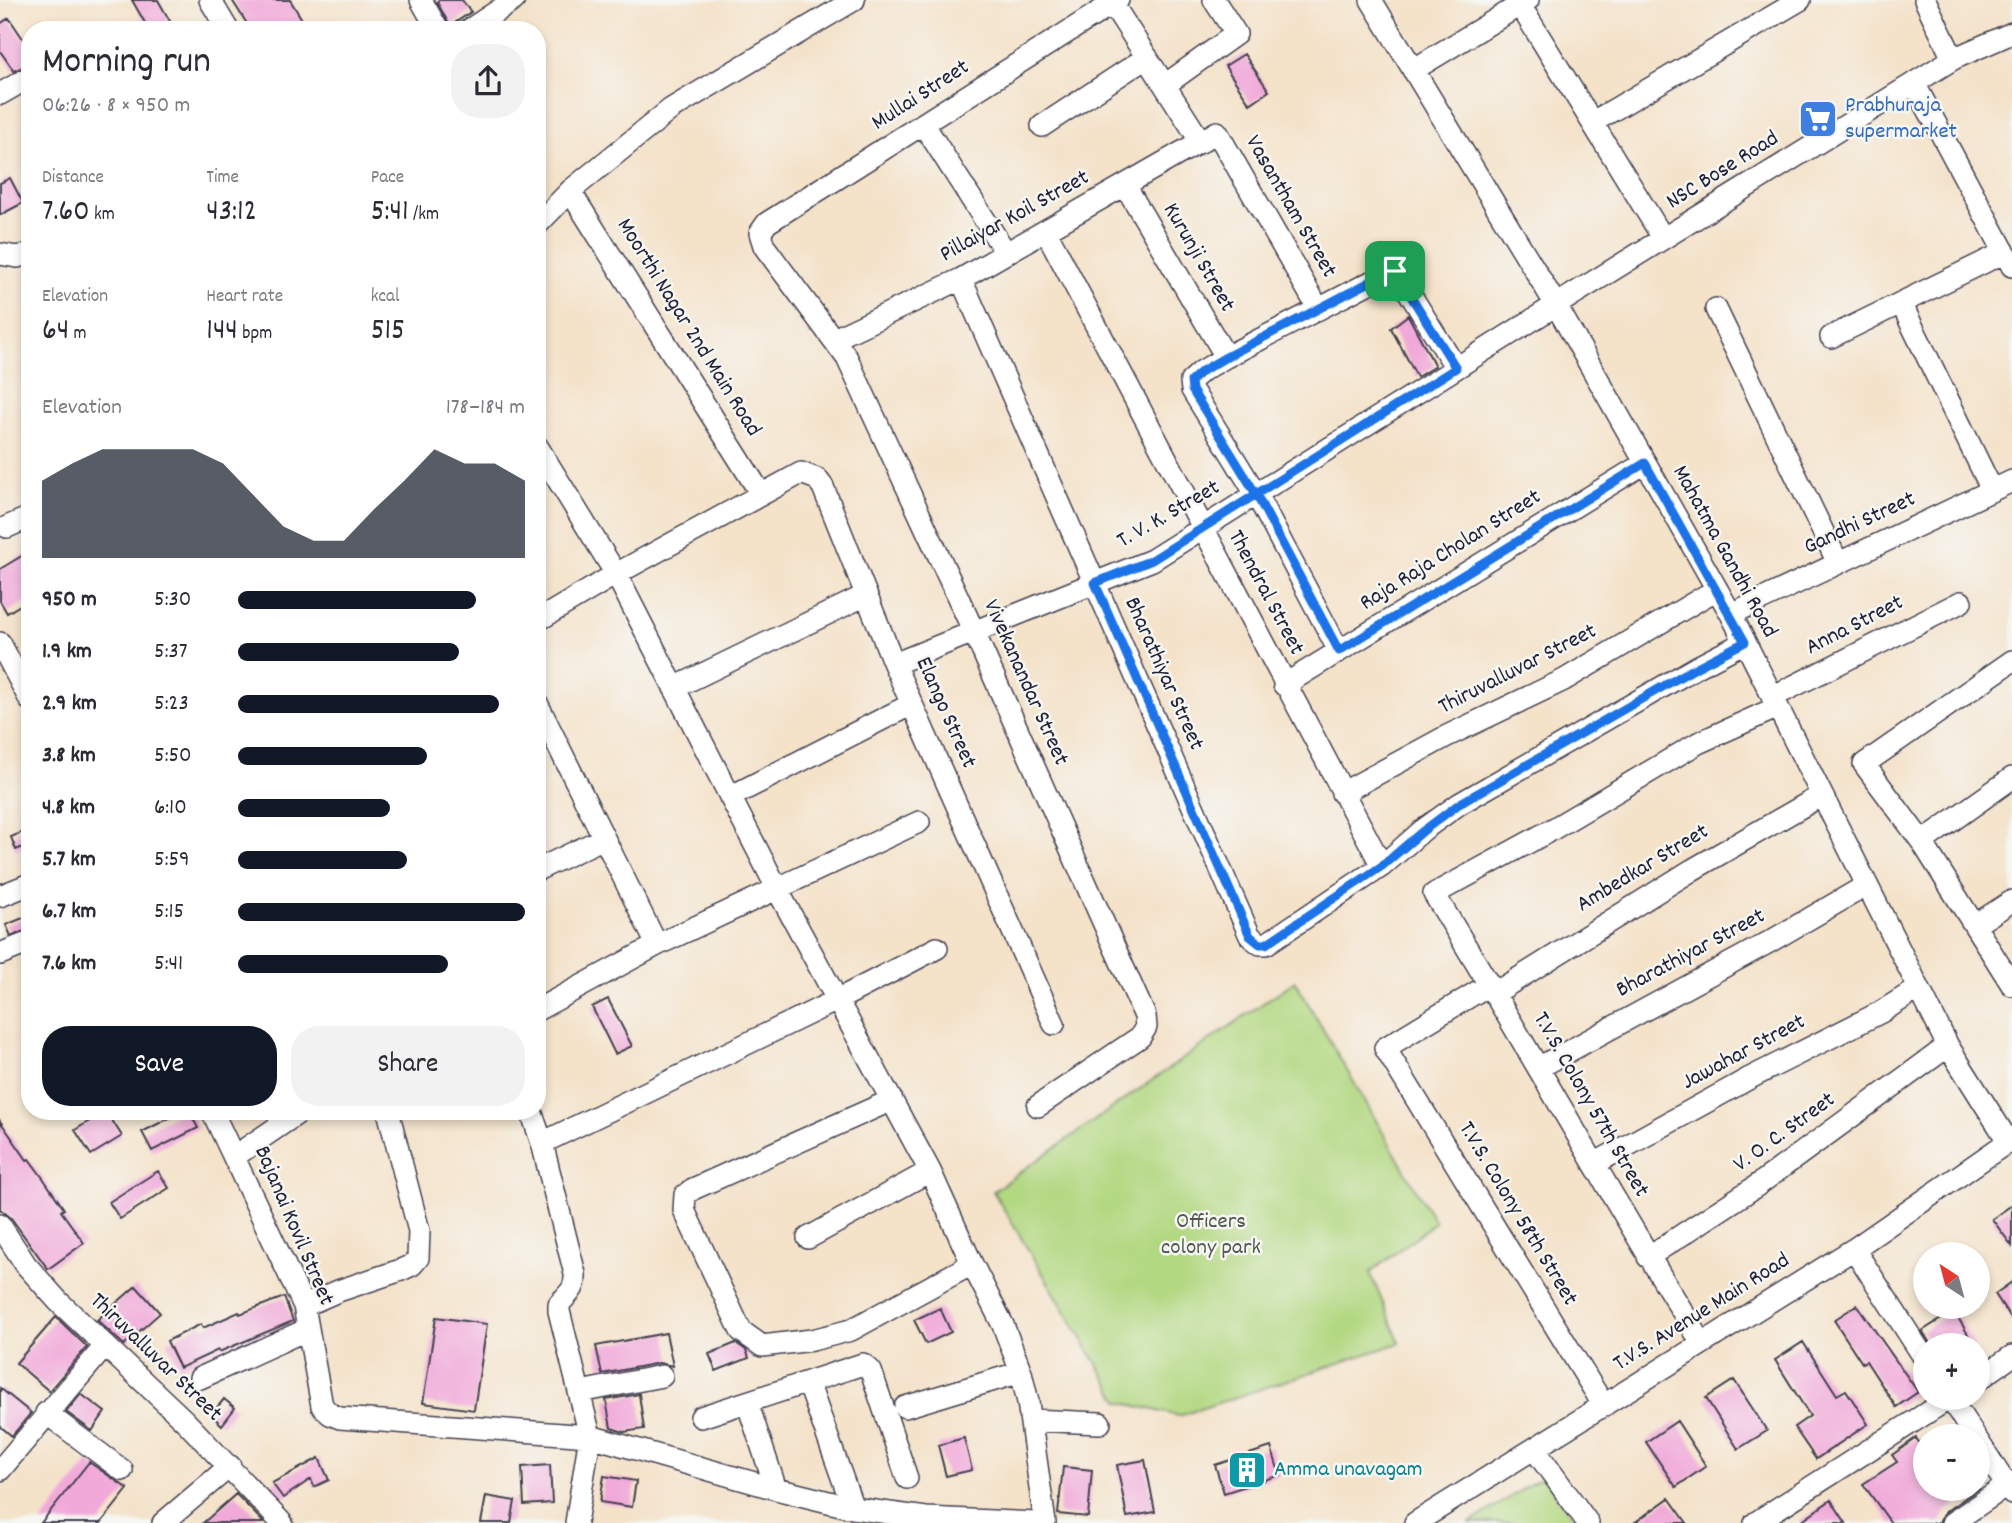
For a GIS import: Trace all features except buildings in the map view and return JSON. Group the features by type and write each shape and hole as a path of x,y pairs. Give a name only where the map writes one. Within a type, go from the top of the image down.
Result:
{"street":[{"path":"210,0 223,21"},
{"path":"421,0 433,21"},
{"path":"482,21 514,0"},
{"path":"546,216 570,191 671,109 854,0"},
{"path":"1164,85 1236,34 1214,0"},
{"name":"Mahatma Gandhi Road","path":"1371,0 1556,305 1717,589 1948,1046 2010,1140"},
{"path":"1593,122 1800,0"},
{"path":"1925,0 1953,59"},
{"name":"Vasantham Street","path":"1114,1 1164,85 1209,137 1318,308"},
{"name":"Mullai Street","path":"760,233 767,223 1114,1"},
{"path":"1413,70 1524,2 1663,238"},
{"path":"1831,337 1901,303 2008,259 1914,83 1953,59 2012,33"},
{"path":"1042,126 1147,57"},
{"name":"NSC Bose Road","path":"1556,305 1953,59"},
{"path":"0,94 21,82"},
{"path":"924,125 1006,253"},
{"name":"Pillaiyar Koil Street","path":"834,340 961,279 1209,137"},
{"name":"Kurunji Street","path":"1125,185 1226,357"},
{"name":"Moorthi Nagar 2nd Main Road","path":"570,191 761,494"},
{"name":"Thendral Street","path":"1046,231 1201,529 1382,866"},
{"name":"Vivekanandar Street","path":"760,233 764,246 847,358 974,632 1144,1016 1146,1027 1128,1048 1038,1106"},
{"path":"0,254 21,256"},
{"path":"1339,651 1256,494 1191,386 1191,381 1196,375 1226,357 1395,271 1456,368"},
{"name":"Bharathiyar Street","path":"961,279 1250,936 1260,944 1266,944 1382,866"},
{"path":"1901,303 1992,490"},
{"name":"T. V. K. Street","path":"894,664 1152,560 1556,305"},
{"path":"1716,309 1838,563"},
{"path":"546,461 615,574 777,890 930,1171 1003,1325 1021,1372 1031,1420 1045,1523"},
{"name":"Raja Raja Cholan Street","path":"1284,685 1645,463"},
{"name":"Elango Street","path":"546,616 615,574 801,473 817,479 823,487 894,664 1054,1024"},
{"name":"Gandhi Street","path":"1731,614 2012,481"},
{"path":"7,527 21,521"},
{"name":"Thiruvalluvar Street","path":"1342,793 1447,736 1564,680 1717,589"},
{"path":"674,688 866,595"},
{"name":"Anna Street","path":"1434,894 1698,743 1961,602"},
{"path":"1382,866 1459,804 1745,642"},
{"path":"0,643 21,683"},
{"path":"2012,661 1864,764 1922,842 2012,985"},
{"path":"730,797 912,704"},
{"path":"546,721 657,945"},
{"path":"1922,842 2012,778"},
{"name":"Ambedkar Street","path":"1385,1048 1822,795"},
{"path":"546,1005 657,945 919,822"},
{"path":"546,866 604,838"},
{"name":"Bharathiyar Street","path":"1538,1068 1771,941 1867,885"},
{"path":"0,896 21,888"},
{"name":"T.V.S. Colony 57th Street","path":"1434,894 1492,988 1648,1257 1702,1343"},
{"path":"1975,925 2012,901"},
{"path":"0,954 21,946"},
{"path":"542,1143 837,1000 937,948"},
{"name":"Jawahar Street","path":"1594,1164 1748,1079 1881,1012 1919,988"},
{"name":"V. O. C. Street","path":"1648,1257 1755,1187 1948,1046"},
{"name":"T.V.S. Colony 58th Street","path":"1385,1048 1604,1406"},
{"path":"892,1100 693,1189 685,1195 684,1210 741,1331 762,1346 813,1340 851,1330 972,1264"},
{"name":"Bajanai Kovil Street","path":"217,1120 304,1306 322,1406 330,1414 340,1418 590,1436"},
{"path":"235,1156 288,1120"},
{"path":"304,1306 338,1291 401,1270 412,1265 418,1258 419,1231 390,1120"},
{"path":"534,1120 576,1283 559,1304 590,1436 576,1523"},
{"name":"T.V.S. Avenue Main Road","path":"1415,1523 1854,1249 2010,1140"},
{"path":"808,1238 930,1171"},
{"name":"Thiruvalluvar Street","path":"0,1225 26,1265 50,1292 230,1466 282,1523"},
{"path":"1854,1249 1913,1340"},
{"path":"200,1378 308,1329"},
{"path":"0,1470 104,1346"},
{"path":"1990,1372 2012,1356"},
{"path":"701,1417 857,1365 867,1366 907,1478"},
{"path":"905,1406 1021,1372"},
{"path":"580,1392 662,1376"},
{"path":"808,1382 853,1508"},
{"path":"747,1402 776,1489"},
{"path":"1755,1523 1931,1410"},
{"path":"46,1413 122,1470"},
{"path":"1031,1420 1100,1423"},
{"path":"590,1436 853,1508 926,1520 1037,1523"},
{"path":"1535,1450 1588,1523"},
{"path":"1952,1523 2010,1487 1990,1459"},
{"path":"163,1523 230,1466"}],"green space":[{"name":"Officers colony park","path":"1295,981 1435,1222 1370,1273 1400,1343 1179,1416 1120,1402 993,1191"},
{"path":"1543,1476 1577,1523 1470,1523"}],"place":[{"name":"Prabhuraja supermarket","path":"1818,119"},
{"name":"Amma unavagam","path":"1247,1470"}],"route":[{"path":"1395,271 1226,357 1196,375 1191,381 1192,390 1256,494 1339,651 1645,463 1745,642 1459,804 1391,860 1266,944 1260,944 1250,936 1095,583 1152,560 1256,494 1456,368 1395,271"}]}
